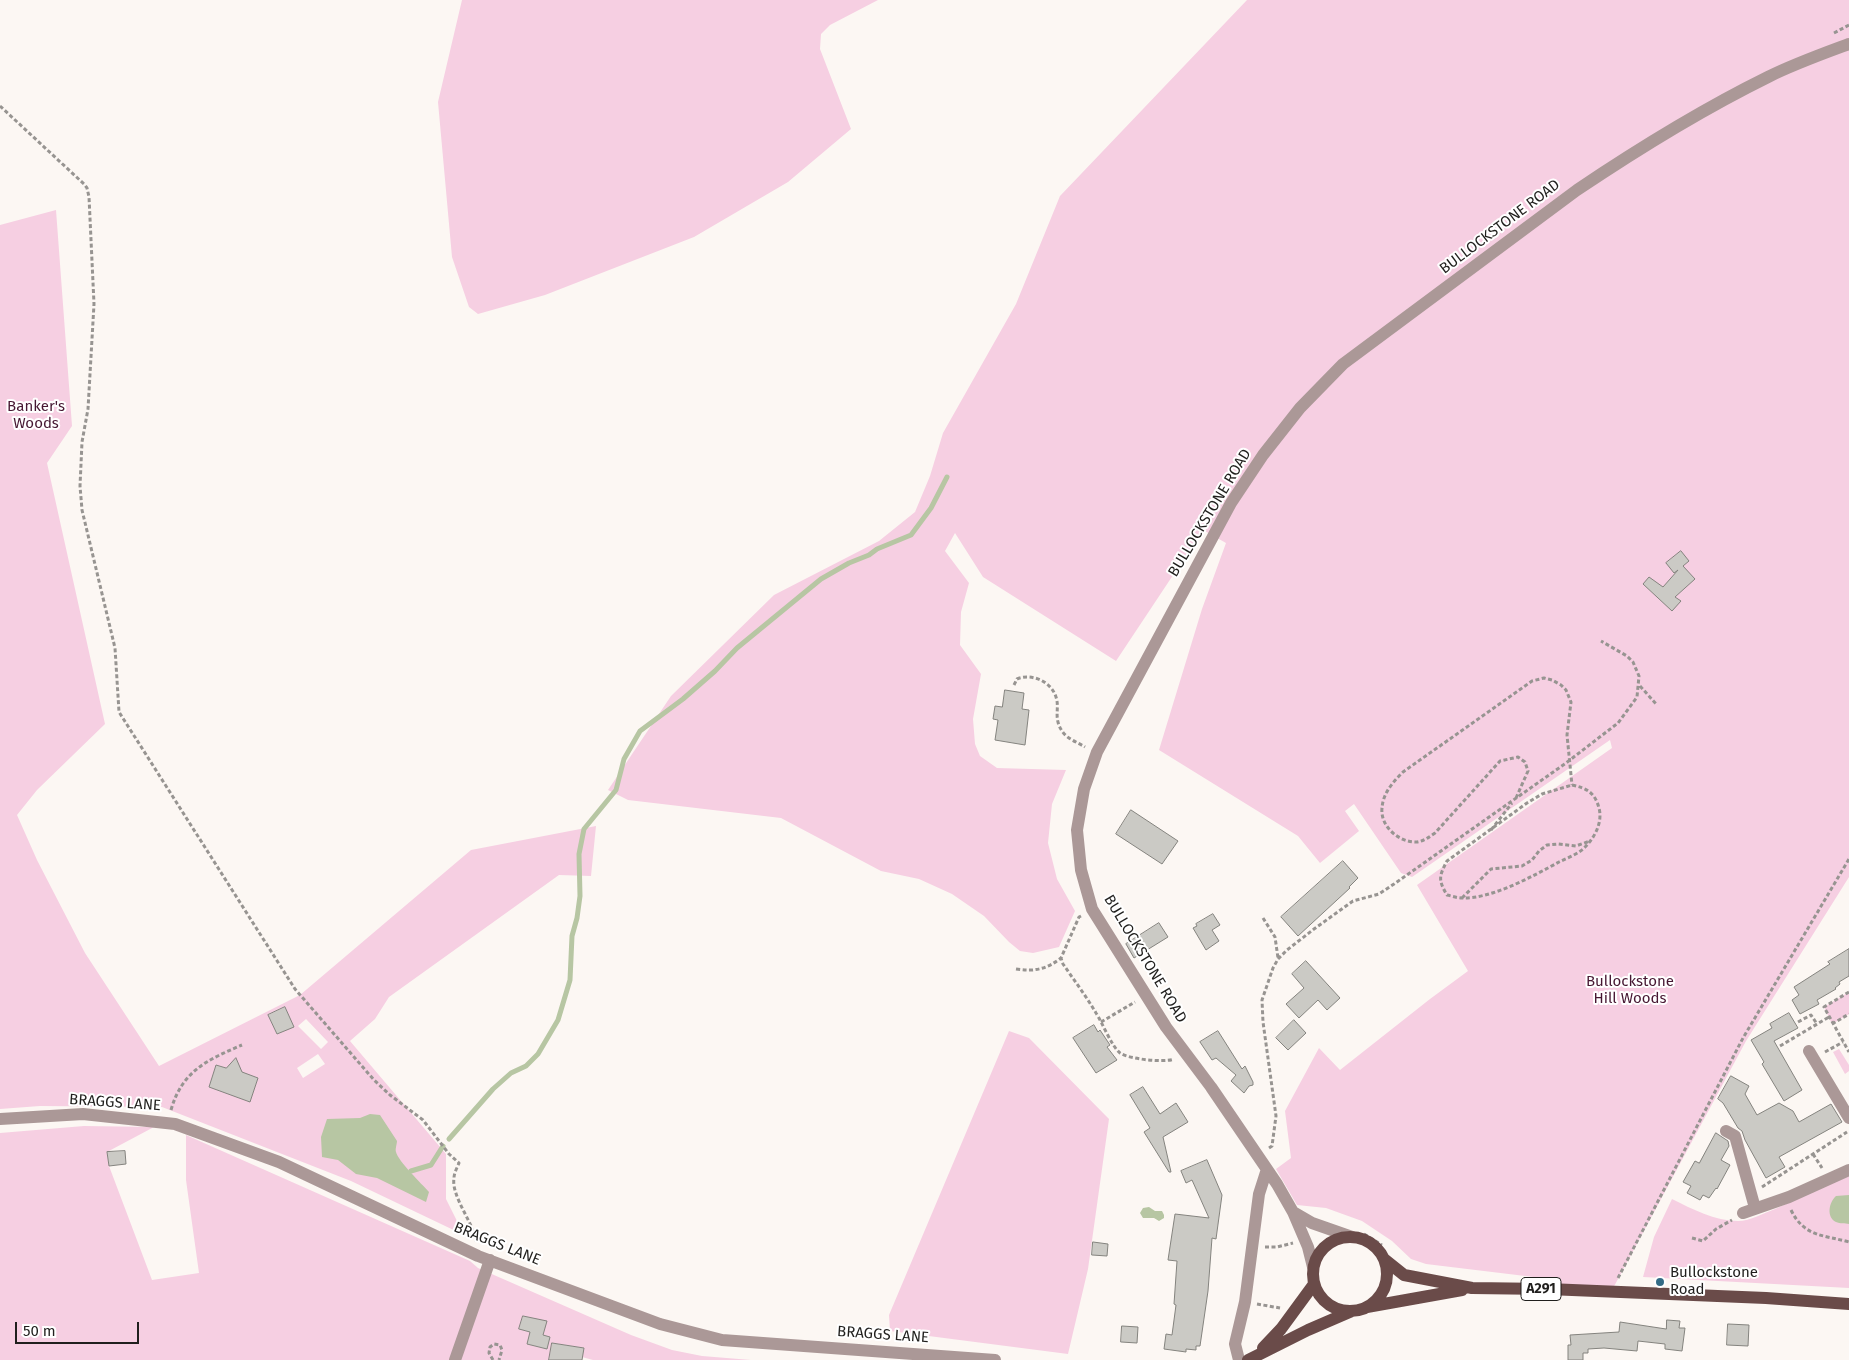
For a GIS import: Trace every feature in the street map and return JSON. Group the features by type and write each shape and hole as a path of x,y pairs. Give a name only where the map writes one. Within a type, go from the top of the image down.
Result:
{"main road":[{"path":"1252,1357 1352,1311 1367,1307 1382,1293 1386,1282 1387,1270 1384,1259 1374,1246 1360,1238 1352,1237 1332,1241 1324,1247 1313,1267 1314,1284 1321,1298 1329,1305 1340,1310 1352,1311"},
{"name":"A291","path":"1384,1259 1404,1275 1472,1288 1548,1289 1766,1298 1849,1304"},
{"path":"1252,1357 1281,1329 1314,1284"},
{"name":"A291","path":"1367,1307 1472,1288"}],"street":[{"name":"BULLOCKSTONE ROAD","path":"1313,1267 1293,1212 1259,1157 1166,1027 1092,909 1081,870 1077,830 1091,749 1231,503 1263,455 1300,408 1343,364 1577,190 1622,160 1736,93 1804,61 1849,44"},
{"path":"1812,1055 1849,1118"},
{"name":"BRAGGS LANE","path":"0,1119 82,1114 175,1124 279,1162 484,1258 660,1324 722,1340 995,1360"},
{"path":"1726,1131 1735,1136 1751,1194 1749,1211 1789,1197 1849,1170"},
{"path":"1239,1360 1235,1344 1245,1302 1259,1194 1267,1170"},
{"name":"BULLOCKSTONE ROAD","path":"1293,1212 1312,1223 1352,1237"},
{"path":"455,1360 484,1258"}],"path":[{"path":"0,106 84,184 89,197 94,304 88,409 82,442 80,486 82,510 116,648 119,712 277,964 295,989 374,1080 390,1095 424,1120 449,1154 459,1163 453,1180 456,1192 484,1258"},
{"path":"1259,1157 1272,1146 1276,1116 1263,1022 1262,1000 1278,959 1314,929 1353,901 1379,894 1566,763 1618,722 1637,697 1639,686 1637,670 1633,662 1618,650 1601,641"},
{"path":"1014,685 1017,679 1024,676 1033,676 1051,688 1056,696 1056,717 1060,730 1066,737 1091,749 1083,755"},
{"path":"1490,830 1515,799 1528,771 1525,762 1518,756 1500,760 1435,833 1426,839 1418,842 1407,841 1393,834 1384,823 1381,810 1385,795 1393,782 1404,772 1532,681 1544,678 1552,680 1566,690 1571,702 1567,735 1572,785"},
{"path":"1639,686 1657,705"},
{"path":"1572,785 1583,787 1592,792 1597,800 1600,818 1591,840 1582,850 1518,884 1478,896 1462,898 1447,895 1440,883 1441,873 1447,861 1490,830 1542,794 1572,785"},
{"path":"1462,898 1491,869 1522,866 1532,860 1547,845 1576,846 1591,840"},
{"path":"1611,1292 1743,1038 1849,859"},
{"path":"1016,969 1031,971 1048,967 1061,958 1079,917 1092,909"},
{"path":"1263,918 1275,937 1278,959"},
{"path":"1061,958 1120,1053 1143,1059 1169,1061 1186,1054"},
{"path":"1849,992 1824,1007 1849,1052"},
{"path":"1101,1022 1135,1002 1131,994"},
{"path":"1832,1024 1849,1014"},
{"path":"1798,1022 1811,1015 1817,1024"},
{"path":"1780,1046 1830,1017"},
{"path":"1812,1055 1843,1042"},
{"path":"168,1123 174,1097 182,1083 194,1069 242,1045"},
{"path":"1168,1051 1179,1067"},
{"path":"1751,1194 1849,1130"},
{"path":"1789,1197 1790,1209 1806,1229 1821,1236 1849,1242"},
{"path":"1692,1238 1703,1241 1716,1229 1749,1211"},
{"path":"1253,1247 1297,1243 1304,1238"},
{"path":"494,1360 489,1353 490,1347 494,1344 500,1345 502,1350 499,1360"}],"green space":[{"path":"462,0 878,0 830,25 821,34 820,49 851,129 788,182 694,237 545,295 478,314 469,307 452,257 438,102"},
{"name":"Bullockstone Hill Woods","path":"1247,0 1849,0 1849,877 1746,1041 1611,1292 1548,1289 1550,1279 1426,1264 1411,1259 1392,1241 1362,1221 1326,1208 1297,1205 1276,1169 1291,1158 1285,1111 1319,1048 1340,1070 1468,971 1417,885 1612,748 1610,740 1412,877 1401,873 1354,804 1345,811 1359,831 1320,863 1298,836 1159,750 1202,609 1226,543 1203,530 1116,661 983,577 955,533 945,551 969,583 961,612 960,645 981,674 973,719 975,744 980,756 997,768 1066,770 1052,804 1048,843 1057,879 1075,911 1059,947 1033,953 1020,951 984,916 952,894 919,879 881,871 781,818 628,800 608,790 671,696 774,595 879,541 915,512 930,476 943,433 1016,304 1060,196"},
{"name":"Banker's Woods","path":"56,210 72,426 47,463 105,724 37,790 17,815 37,860 85,953 159,1066 300,995 471,850 596,826 591,876 559,875 389,997 375,1019 350,1041 446,1154 446,1199 464,1235 351,1181 162,1107 40,1106 0,1109 0,225","holes":["285,1007 293,1026 277,1034 268,1015","306,1019 328,1042 321,1049 298,1026","318,1054 325,1064 303,1078 297,1068","216,1065 258,1078 250,1101 209,1087"]},
{"path":"1849,992 1849,1014 1832,1024 1824,1007"},
{"path":"1009,1031 1029,1038 1109,1119 1088,1269 1068,1354 890,1331 889,1315"},
{"path":"1839,1049 1849,1065 1849,1071 1845,1074 1833,1052"},
{"path":"84,1126 154,1127 107,1152 109,1166 152,1280 199,1273 186,1180 186,1135 470,1261 478,1268 631,1335 672,1350 702,1356 751,1360 593,1360 582,1357 584,1348 553,1343 549,1360 0,1360 0,1133","holes":["523,1316 546,1322 543,1335 550,1337 547,1349 527,1344 530,1332 520,1329"]},
{"path":"1849,1175 1849,1288 1643,1277 1654,1237 1672,1199 1712,1217 1743,1221 1775,1209"}],"shaded area":[{"path":"370,1114 380,1115 397,1141 396,1151 398,1156 405,1167 429,1192 426,1202 377,1178 356,1174 338,1160 322,1157 321,1137 327,1119 360,1118"},
{"path":"1849,1195 1849,1224 1836,1222 1830,1213 1832,1202 1836,1196"},
{"path":"1149,1207 1155,1211 1162,1211 1164,1218 1159,1221 1154,1218 1143,1218 1140,1213 1143,1208"}],"building":[{"path":"1681,551 1689,561 1683,566 1695,579 1675,597 1681,601 1672,611 1643,584 1649,577 1663,587 1678,570 1674,573 1666,563"},
{"path":"1005,690 1024,693 1022,709 1029,710 1025,745 995,740 998,720 993,719 995,706 1002,707"},
{"path":"1131,810 1178,841 1162,864 1116,834"},
{"path":"1343,861 1358,878 1350,888 1298,936 1281,917"},
{"path":"1213,914 1220,925 1212,930 1219,941 1206,950 1193,928 1197,926 1196,924"},
{"path":"1159,923 1168,937 1134,958 1126,944"},
{"path":"1849,949 1849,976 1839,982 1840,984 1836,989 1817,1000 1819,1004 1800,1014 1792,1000 1799,995 1794,987 1830,964 1828,962"},
{"path":"1306,961 1340,998 1327,1010 1318,1000 1299,1018 1286,1004 1304,988 1292,974"},
{"path":"285,1007 294,1027 277,1034 268,1015"},
{"path":"1789,1013 1798,1028 1774,1041 1802,1090 1784,1101 1762,1064 1764,1062 1751,1040 1772,1028 1770,1024"},
{"path":"1294,1020 1306,1033 1288,1050 1276,1038"},
{"path":"1094,1025 1098,1032 1100,1030 1110,1045 1107,1047 1117,1060 1096,1073 1073,1038"},
{"path":"1218,1031 1242,1069 1245,1066 1253,1082 1253,1085 1249,1086 1244,1093 1231,1081 1236,1075 1216,1058 1212,1060 1200,1042"},
{"path":"236,1058 242,1072 258,1078 250,1102 209,1087 216,1065 226,1068"},
{"path":"1731,1076 1749,1086 1745,1094 1757,1115 1779,1103 1793,1111 1799,1122 1831,1104 1842,1122 1779,1157 1785,1167 1766,1178 1742,1131 1738,1128 1723,1103 1718,1099"},
{"path":"1143,1087 1160,1114 1176,1103 1188,1122 1163,1137 1171,1172 1169,1172 1144,1132 1150,1128 1130,1095"},
{"path":"1716,1133 1728,1141 1729,1146 1721,1160 1730,1165 1717,1189 1709,1198 1703,1195 1700,1200 1687,1193 1691,1186 1683,1182 1695,1161 1699,1163"},
{"path":"125,1151 126,1164 109,1166 107,1152"},
{"path":"1207,1160 1222,1195 1216,1239 1212,1238 1208,1291 1200,1346 1196,1346 1196,1350 1186,1349 1186,1352 1164,1349 1166,1334 1172,1335 1176,1305 1174,1304 1177,1261 1168,1260 1175,1214 1209,1218 1192,1180 1186,1183 1181,1171"},
{"path":"1093,1242 1108,1244 1107,1256 1092,1255"},
{"path":"523,1316 547,1321 543,1335 550,1337 547,1349 527,1344 530,1332 519,1329"},
{"path":"1667,1320 1680,1321 1679,1328 1685,1328 1682,1351 1665,1349 1665,1344 1638,1341 1637,1351 1604,1348 1588,1349 1588,1353 1583,1353 1583,1360 1568,1360 1568,1345 1571,1345 1570,1335 1619,1332 1620,1322 1666,1329"},
{"path":"1728,1324 1749,1325 1748,1346 1727,1345"},
{"path":"1122,1326 1138,1327 1137,1343 1121,1342"},
{"path":"552,1343 584,1348 582,1360 549,1360"}],"waterway":[{"path":"449,1139 493,1089 511,1073 526,1066 538,1054 558,1020 570,980 572,936 580,896 579,854 584,829 616,790 624,759 640,731 683,699 715,671 737,648 821,579 849,563 869,555 877,549 911,535 931,508 947,477"},
{"path":"411,1171 431,1165 443,1146"}],"place":[{"name":"Bullockstone Road","path":"1660,1282"}]}
